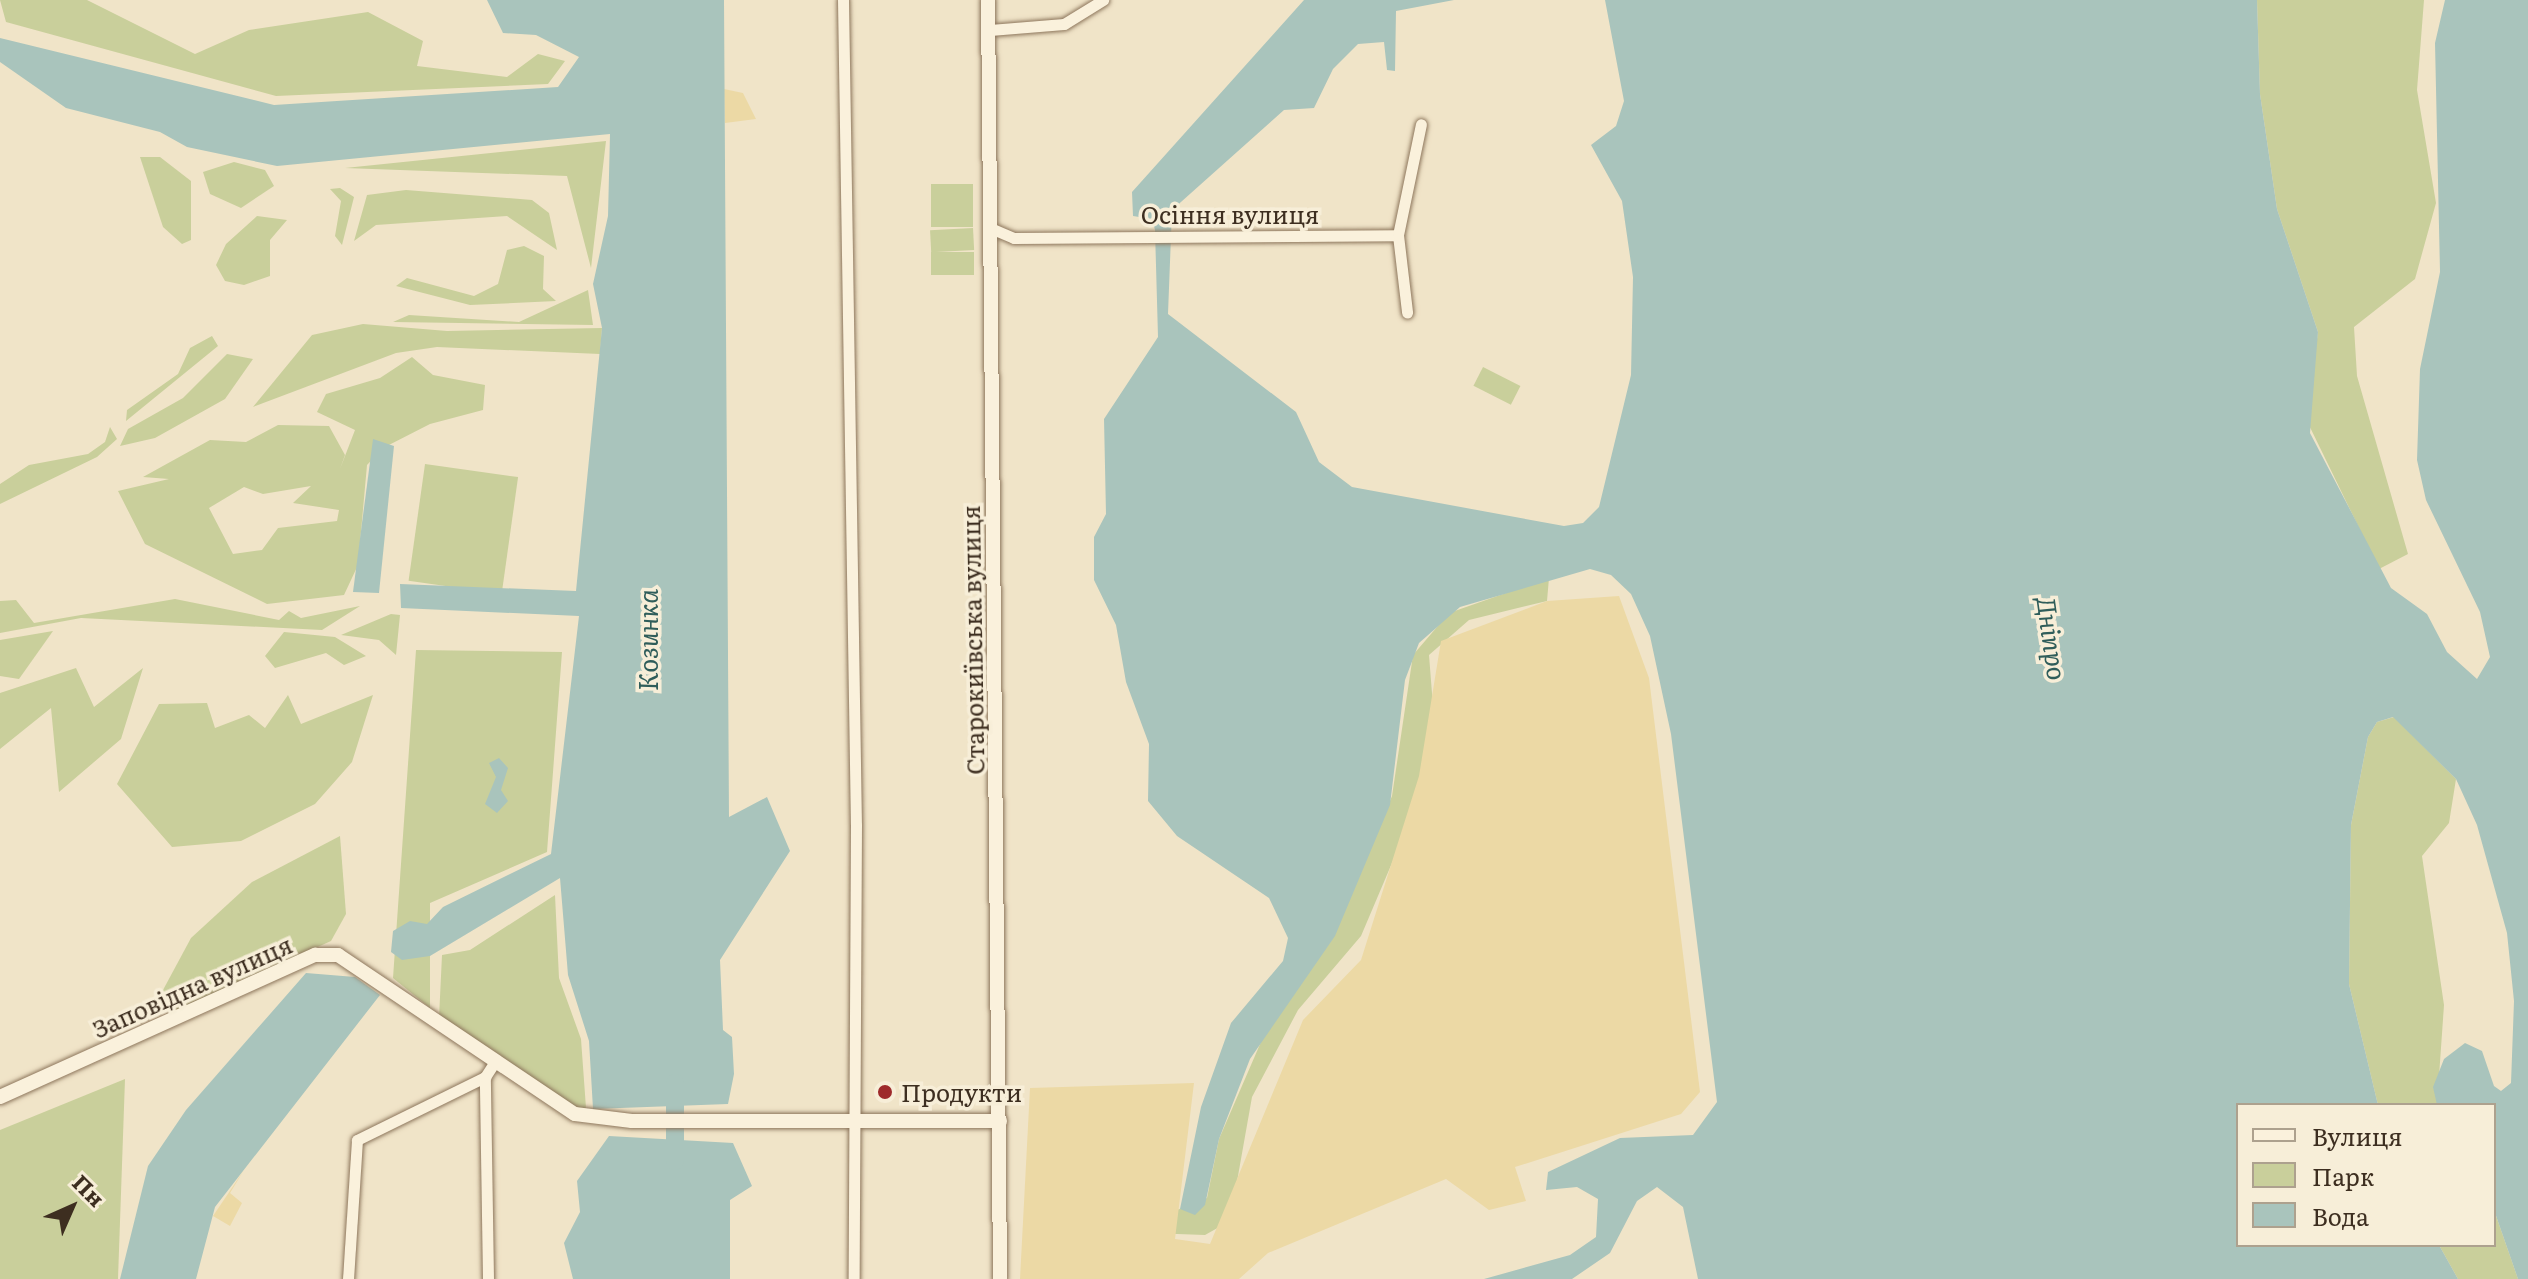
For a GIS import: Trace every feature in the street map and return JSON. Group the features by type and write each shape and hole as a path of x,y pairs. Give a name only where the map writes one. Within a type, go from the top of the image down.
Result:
{"street":[{"path":"843,0 854,1279"},
{"name":"Старокиївська вулиця","path":"988,0 1000,1279"},
{"path":"990,30 1064,24 1103,0"},
{"path":"1407,312 1398,235 1421,124"},
{"name":"Осіння вулиця","path":"988,227 1014,238 1398,235"},
{"name":"Заповідна вулиця","path":"0,1097 315,955 349,961 551,1102 601,1118 732,1122 1000,1121"},
{"path":"348,1279 357,1140 485,1077 494,1063"},
{"path":"485,1077 488,1279"}],"green space":[{"path":"0,0 87,0 195,54 249,30 368,12 423,41 417,66 507,77 538,54 565,61 548,84 276,96 6,22"},
{"path":"2257,0 2424,0 2417,90 2436,203 2415,279 2354,327 2357,376 2408,554 2379,569 2306,419 2318,332 2277,209 2260,94"},
{"path":"606,141 591,268 567,176 345,168"},
{"path":"140,157 160,157 191,181 191,240 182,244 163,227"},
{"path":"234,162 265,170 274,186 241,208 210,194 203,172"},
{"path":"931,184 973,184 973,227 931,227"},
{"path":"340,188 354,197 342,245 335,236 341,201 330,189"},
{"path":"406,190 532,200 549,213 557,250 507,216 376,225 354,241 367,195"},
{"path":"257,216 287,220 270,240 270,276 244,285 225,281 216,265 226,244"},
{"path":"973,228 974,250 931,252 930,230"},
{"path":"524,246 544,256 543,289 556,301 470,305 396,286 407,278 474,296 498,284 507,250"},
{"path":"931,252 974,252 974,275 931,275"},
{"path":"588,290 593,325 393,322 409,315 519,322"},
{"path":"363,324 447,331 602,328 600,354 437,347 396,353 253,407 312,335"},
{"path":"212,336 218,346 126,421 127,410 178,374 190,348"},
{"path":"227,354 253,359 225,399 155,438 120,446 128,429 183,398"},
{"path":"412,357 433,375 485,385 483,410 430,424 383,448 367,465 358,565 344,595 267,604 145,544 118,491 169,479 143,477 210,440 246,442 278,425 329,426 345,455 340,469 355,430 317,412 326,394 380,378","holes":["311,486 293,503 339,510 337,521 278,528 262,550 233,554 209,508 244,487 263,494"]},
{"path":"1483,367 1520,386 1511,405 1473,386"},
{"path":"110,427 117,439 97,457 0,504 0,484 29,465 88,454 105,442"},
{"path":"425,464 518,477 502,594 409,581"},
{"path":"1549,578 1547,601 1469,620 1429,655 1437,757 1361,936 1298,1010 1252,1097 1230,1221 1205,1235 1122,1232 1207,1198 1219,1139 1267,1028 1331,941 1392,796 1413,655 1449,613"},
{"path":"175,599 279,620 289,611 301,618 360,606 322,630 81,618 0,633 0,601 16,600 34,623"},
{"path":"391,614 400,615 396,655 379,640 341,635"},
{"path":"53,631 19,679 0,676 0,640"},
{"path":"284,632 335,637 366,656 344,665 326,653 275,668 265,656"},
{"path":"416,650 562,652 547,852 430,903 430,1008 393,978"},
{"path":"76,668 94,707 143,668 121,739 59,792 51,708 0,749 0,693"},
{"path":"288,695 301,724 373,695 352,762 315,804 241,841 172,847 117,784 159,704 207,703 215,728 249,715 265,728"},
{"path":"2394,717 2456,779 2449,823 2422,856 2444,1005 2437,1103 2378,1103 2349,984 2351,825 2368,737 2377,722"},
{"path":"340,836 346,914 331,941 173,1012 156,1003 191,938 252,882"},
{"path":"555,895 559,978 581,1039 586,1108 572,1108 439,1018 442,955 470,950"},
{"path":"125,1079 118,1279 0,1279 0,1130"},
{"path":"2496,1216 2518,1279 2458,1279 2440,1247 2496,1247"}],"sand":[{"path":"724,89 743,93 756,119 725,123"},
{"path":"1619,596 1649,678 1700,1092 1681,1114 1515,1167 1526,1201 1489,1210 1446,1179 1268,1253 1239,1279 1020,1279 1030,1088 1194,1083 1175,1239 1210,1244 1303,1020 1361,960 1419,776 1441,641 1547,601"},
{"path":"244,1170 230,1193 242,1203 230,1226 213,1216"}],"water":[{"path":"487,0 724,0 729,817 767,797 790,851 720,960 723,1030 732,1037 734,1074 728,1104 593,1109 589,1041 568,975 560,878 430,956 402,960 391,952 393,931 410,921 427,924 443,907 551,854 579,616 401,608 400,584 576,591 602,328 593,284 608,216 610,134 277,166 187,147 160,132 66,108 0,62 0,38 274,105 558,87 579,57 536,35 503,33"},
{"name":"Дніпро","path":"1304,0 1454,0 1396,11 1395,71 1387,70 1384,42 1358,44 1333,69 1314,108 1284,110 1172,210 1168,314 1296,412 1319,462 1352,487 1564,526 1583,523 1599,507 1631,375 1633,277 1622,201 1591,145 1616,126 1624,101 1605,0 2257,0 2260,94 2277,209 2318,332 2310,433 2391,588 2427,614 2447,652 2477,679 2490,657 2480,612 2426,500 2417,460 2420,369 2440,272 2435,43 2445,0 2528,0 2528,1279 2518,1279 2496,1216 2496,1103 2437,1103 2433,1087 2444,1059 2465,1043 2482,1051 2494,1086 2501,1091 2511,1083 2514,1001 2507,933 2477,825 2456,779 2393,717 2377,722 2368,737 2351,825 2349,984 2378,1103 2236,1103 2236,1247 2440,1247 2458,1279 1698,1279 1683,1207 1657,1187 1637,1201 1610,1253 1572,1279 1484,1279 1570,1255 1596,1237 1598,1199 1577,1187 1546,1190 1548,1172 1620,1138 1693,1135 1717,1102 1671,734 1650,636 1631,594 1611,575 1590,569 1460,607 1419,643 1405,680 1390,805 1335,936 1250,1059 1219,1139 1205,1205 1195,1215 1180,1209 1201,1107 1231,1023 1283,961 1288,938 1269,898 1177,836 1148,801 1149,744 1126,682 1116,625 1094,580 1094,537 1106,514 1104,419 1158,337 1155,230 1152,219 1133,216 1132,192"},
{"path":"373,439 394,446 379,593 353,592"},
{"path":"499,758 508,768 501,790 508,801 497,813 485,804 496,777 489,763"},
{"path":"306,973 355,977 380,995 215,1207 196,1279 120,1279 148,1166 186,1110"},
{"path":"609,1136 733,1143 752,1186 730,1200 730,1279 573,1279 564,1243 580,1212 577,1181"}],"waterway":[{"name":"Козинка","path":"675,1083 675,1161"}],"place":[{"name":"Продукти","path":"885,1092"}]}
